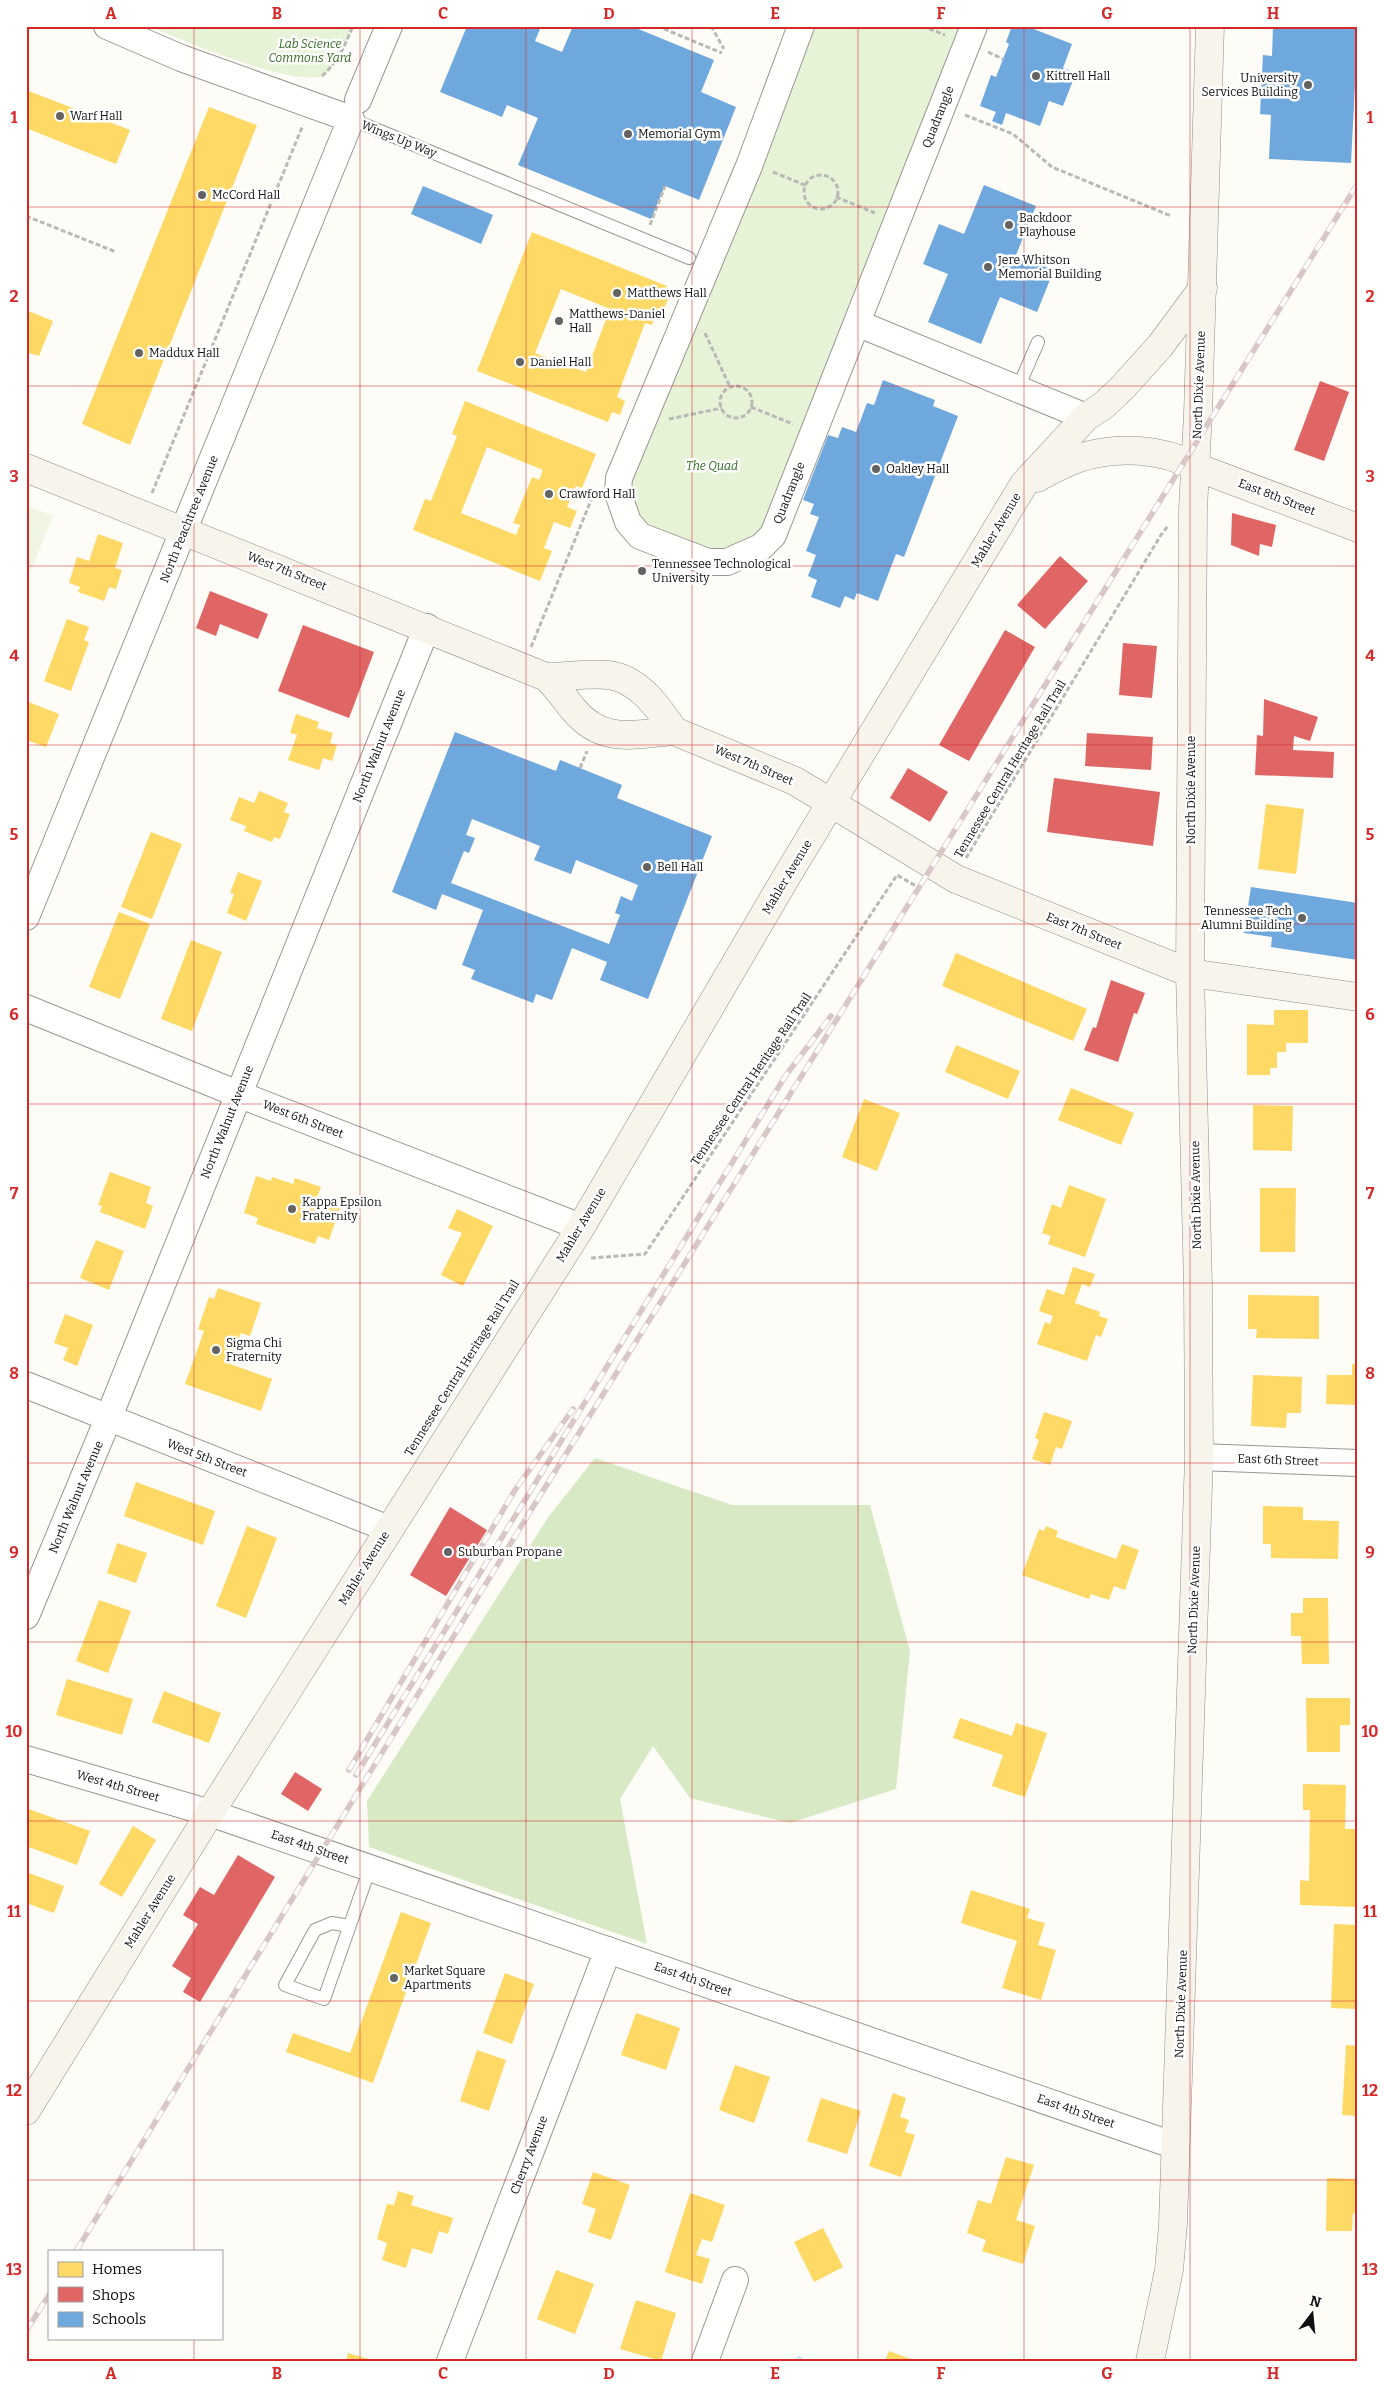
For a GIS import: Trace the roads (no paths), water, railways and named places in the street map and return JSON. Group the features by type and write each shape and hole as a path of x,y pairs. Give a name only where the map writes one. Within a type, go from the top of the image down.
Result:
{"street":[{"name":"Wings Up Way","path":"107,26 181,58 354,110"},
{"name":"North Peachtree Avenue","path":"26,917 389,26"},
{"name":"Quadrangle","path":"801,26 749,166 619,478 618,493 628,522 640,536 708,562 727,562 761,547 773,535 974,26"},
{"name":"North Dixie Avenue","path":"1150,2361 1169,2270 1176,2146 1199,1457 1198,1266 1190,972 1193,509 1199,393 1210,26"},
{"path":"1024,484 1086,417 1104,405 1142,366 1160,346 1202,288"},
{"path":"864,326 1086,417"},
{"path":"1107,451 1170,441 1179,437 1193,415 1199,393"},
{"name":"Mahler Avenue","path":"26,2111 210,1813 581,1227 832,803 1024,484 1078,458 1107,451 1146,451 1185,461 1196,467"},
{"name":"East 8th Street","path":"1196,467 1358,528"},
{"name":"West 7th Street","path":"26,468 546,676 610,675 630,683 658,707 674,731"},
{"name":"North Walnut Avenue","path":"26,1616 108,1419 427,627"},
{"name":"West 7th Street","path":"546,676 591,727 611,735 632,737 674,731 795,782 832,803"},
{"name":"East 7th Street","path":"832,803 956,879 1190,972 1358,997"},
{"name":"West 6th Street","path":"26,1008 238,1094 581,1227"},
{"name":"West 5th Street","path":"26,1385 389,1529"},
{"name":"East 6th Street","path":"1199,1457 1358,1463"},
{"name":"West 4th Street","path":"26,1759 210,1813"},
{"name":"East 4th Street","path":"210,1813 1176,2146"},
{"name":"Cherry Avenue","path":"450,2361 608,1950"},
{"path":"705,2361 735,2280"}],"lane":[{"name":"Wings Up Way","path":"354,110 689,258"},
{"path":"1018,388 1038,342"},
{"path":"349,1926 332,1923 315,1930 285,1985 324,1999 370,1868"}],"railway":[{"path":"77,2250 541,1494 1358,183"},
{"path":"356,1775 786,1075 831,1016"},
{"path":"349,1770 515,1490 573,1409"},
{"path":"26,2331 48,2297"}],"place":[{"name":"Kittrell Hall","path":"1036,76"},
{"name":"University Services Building","path":"1308,85"},
{"name":"Warf Hall","path":"60,116"},
{"name":"Memorial Gym","path":"628,134"},
{"name":"McCord Hall","path":"202,195"},
{"name":"Backdoor Playhouse","path":"1009,225"},
{"name":"Jere Whitson Memorial Building","path":"988,267"},
{"name":"Matthews Hall","path":"617,293"},
{"name":"Matthews-Daniel Hall","path":"559,321"},
{"name":"Maddux Hall","path":"139,353"},
{"name":"Daniel Hall","path":"520,362"},
{"name":"Oakley Hall","path":"876,469"},
{"name":"Crawford Hall","path":"549,494"},
{"name":"Tennessee Technological University","path":"642,571"},
{"name":"Bell Hall","path":"647,867"},
{"name":"Tennessee Tech Alumni Building","path":"1302,918"},
{"name":"Kappa Epsilon Fraternity","path":"292,1209"},
{"name":"Sigma Chi Fraternity","path":"216,1350"},
{"name":"Suburban Propane","path":"448,1552"},
{"name":"Market Square Apartments","path":"394,1978"}],"park label":[{"name":"Lab Science Commons Yard","path":"310,51"},
{"name":"The Quad","path":"712,466"}]}
